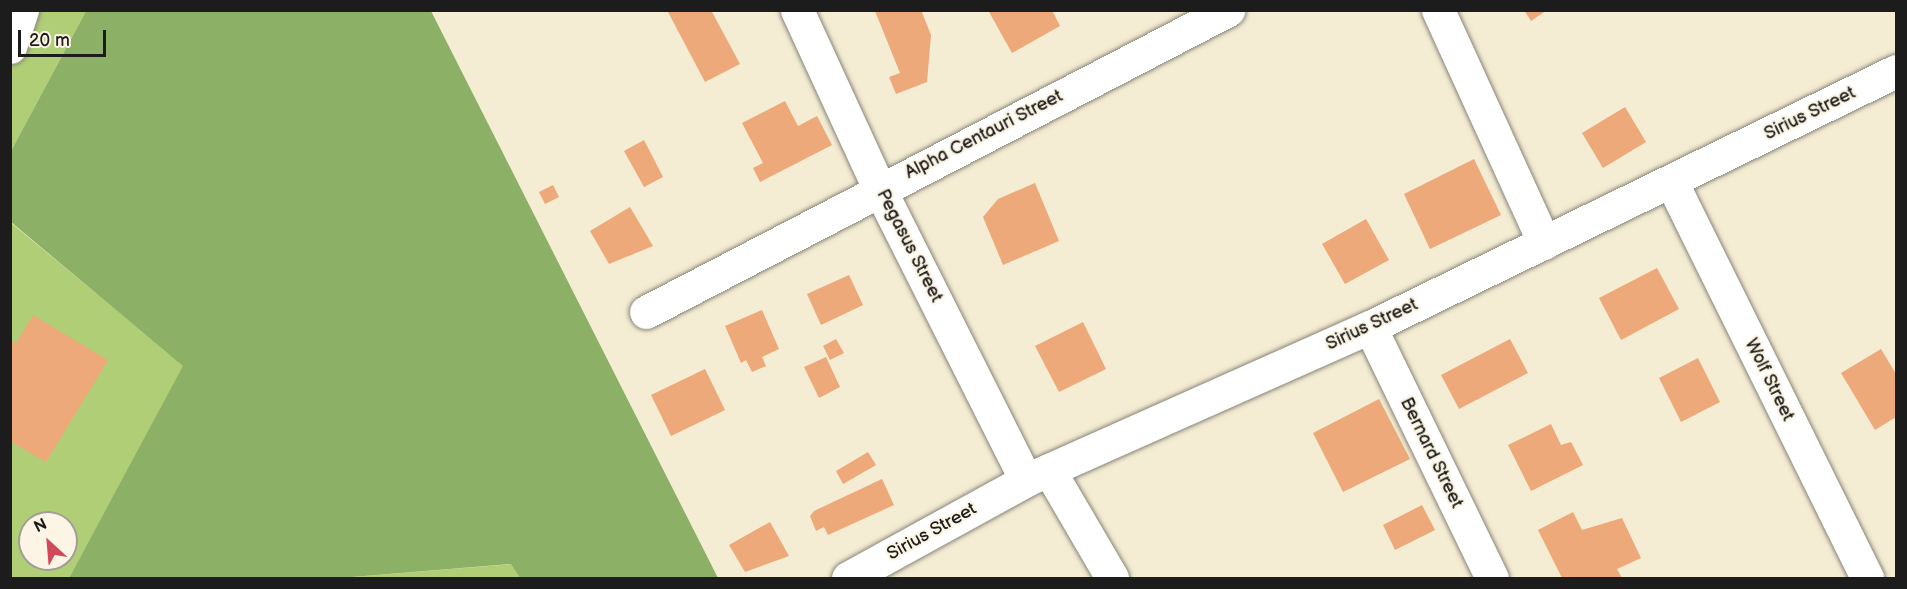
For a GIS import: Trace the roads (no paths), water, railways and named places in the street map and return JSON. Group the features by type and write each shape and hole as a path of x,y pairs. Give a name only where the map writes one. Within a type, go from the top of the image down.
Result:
{"street":[{"path":"10,47 22,10"},
{"name":"Pegasus Street","path":"797,10 879,188 1038,475 1112,579"},
{"name":"Alpha Centauri Street","path":"646,312 879,188 1228,10"},
{"path":"1438,10 1544,243"},
{"name":"Sirius Street","path":"848,579 1038,475 1370,327 1896,71"},
{"name":"Wolf Street","path":"1671,182 1867,579"},
{"name":"Bernard Street","path":"1370,327 1492,579"}]}
